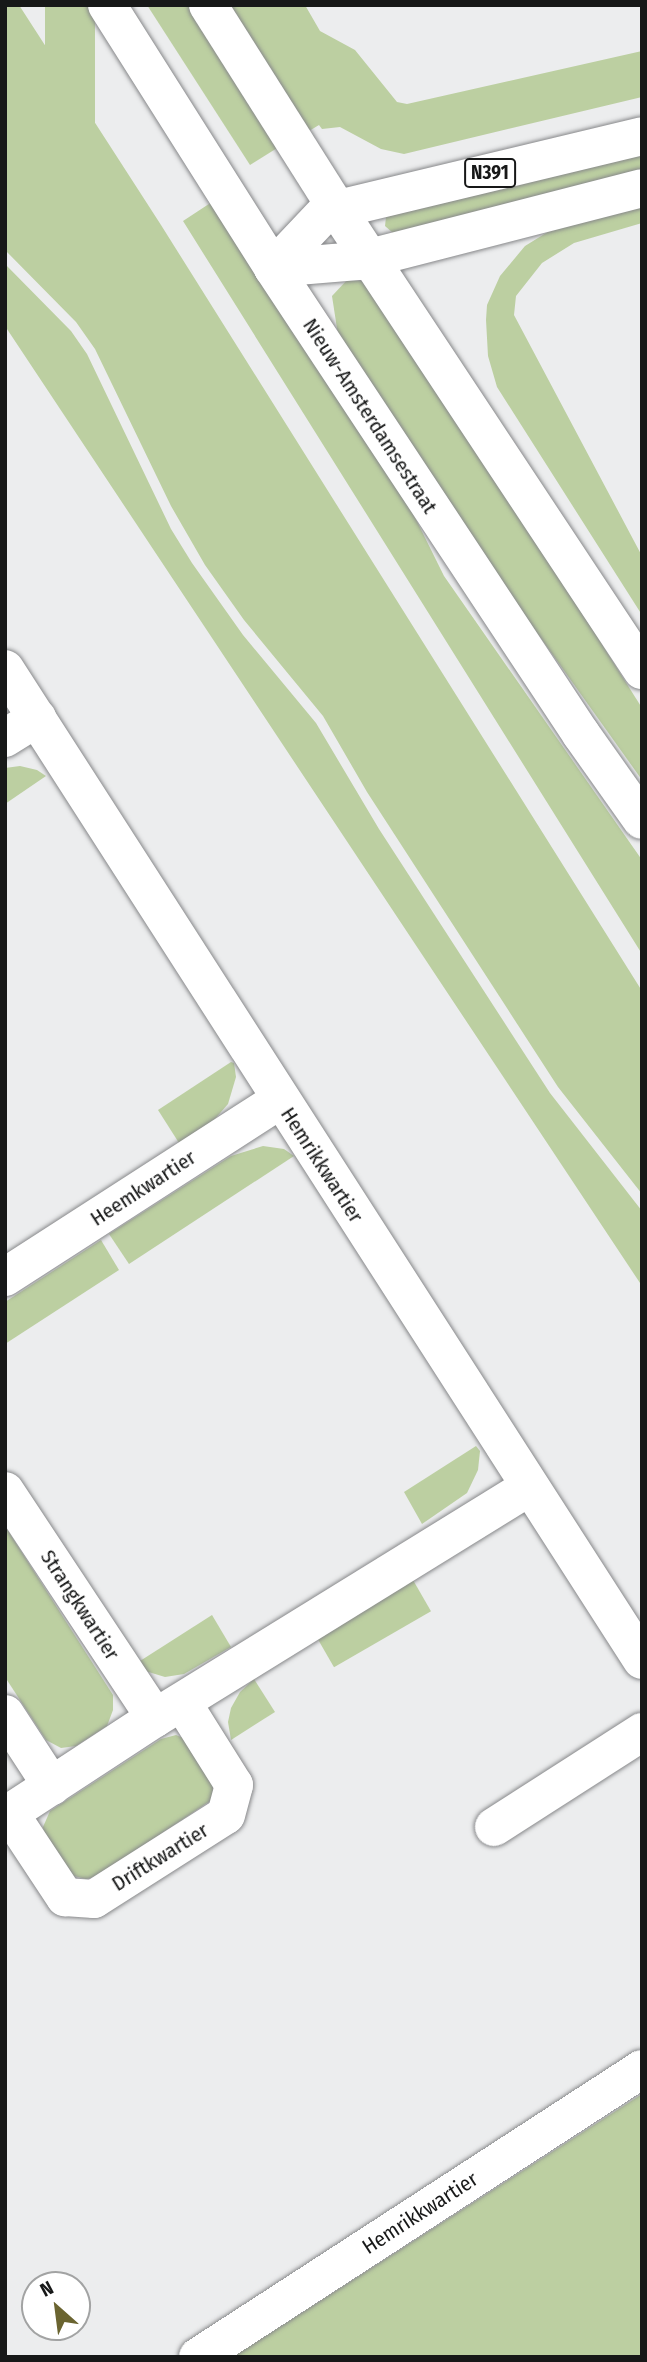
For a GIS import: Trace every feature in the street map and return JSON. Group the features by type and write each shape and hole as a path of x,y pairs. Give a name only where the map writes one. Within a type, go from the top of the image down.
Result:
{"street":[{"name":"Nieuw-Amsterdamsestraat","path":"107,5 274,268 581,734 642,820"},
{"path":"208,5 337,209 642,670"},
{"name":"N391","path":"274,268 326,212 642,136"},
{"name":"N391","path":"274,268 369,258 642,188"},
{"name":"Hemrikkwartier","path":"5,669 528,1487 642,1660"},
{"path":"5,738 37,718"},
{"name":"Heemkwartier","path":"5,1277 280,1100"},
{"name":"Driftkwartier","path":"169,1710 234,1785 226,1815 94,1899 65,1897 8,1815 169,1710 528,1487"},
{"name":"Strangkwartier","path":"5,1491 169,1710"},
{"path":"5,1714 52,1786"},
{"path":"494,1827 642,1732"},
{"name":"Hemrikkwartier","path":"198,2357 642,2069"}],"green space":[{"path":"5,5 19,5 161,225 642,991 642,1194 558,1087 367,792 323,716 244,620 205,565 171,506 95,349 76,322 5,250"},
{"path":"45,5 95,5 95,248 45,248"},
{"path":"147,5 193,5 282,145 250,165"},
{"path":"222,5 305,5 320,31 355,50 397,102 407,104 642,51 642,97 404,154 381,149 340,127 322,129 319,125 304,134"},
{"path":"642,151 642,170 393,233 385,226 386,217"},
{"path":"218,198 392,471 444,576 642,860 642,954 183,221"},
{"path":"642,202 642,223 574,243 542,263 516,296 514,315 642,556 642,615 497,387 488,356 486,320 487,305 500,276 525,246 559,225"},
{"path":"5,264 71,331 87,354 171,529 192,563 243,635 316,723 379,829 550,1093 642,1211 642,1286 5,326"},
{"path":"347,280 365,281 539,544 642,708 642,780 525,616 338,335 332,296"},
{"path":"20,766 37,770 46,776 5,804 5,768"},
{"path":"231,1062 234,1063 236,1077 228,1104 214,1120 179,1143 158,1110"},
{"path":"263,1146 284,1149 294,1156 129,1264 109,1234 231,1156"},
{"path":"101,1240 119,1270 5,1344 5,1302"},
{"path":"476,1446 480,1451 478,1470 467,1493 422,1524 404,1492"},
{"path":"5,1526 113,1695 113,1710 107,1726 76,1746 61,1748 46,1740 5,1677"},
{"path":"413,1580 431,1611 334,1667 316,1636"},
{"path":"212,1615 231,1647 184,1674 165,1677 142,1670 140,1661"},
{"path":"254,1679 275,1712 231,1740 228,1722 231,1708 240,1692"},
{"path":"176,1735 188,1740 214,1776 213,1796 210,1801 98,1876 86,1879 74,1876 44,1835 43,1827 50,1811 161,1739"},
{"path":"642,2094 642,2357 233,2357"}]}
